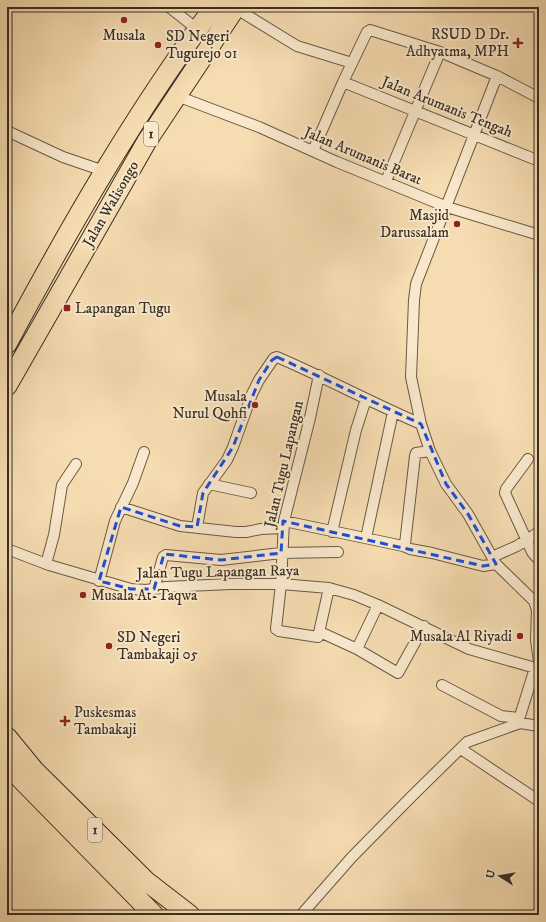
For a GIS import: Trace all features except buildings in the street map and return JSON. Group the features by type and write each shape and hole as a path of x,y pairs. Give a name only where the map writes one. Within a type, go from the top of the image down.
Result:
{"highway":[{"name":"Jalan Walisongo","path":"7,344 54,256 104,171 151,97 197,29 214,7"},
{"name":"Jalan Walisongo","path":"7,386 147,141 236,8"},
{"path":"54,256 74,267"},
{"name":"1","path":"7,737 34,770 146,881 190,915"},
{"name":"1","path":"7,765 154,915"}],"street":[{"path":"169,7 197,29"},
{"path":"236,8 298,46 352,63"},
{"path":"313,151 343,82 367,32 370,30 440,52 497,76 539,98"},
{"path":"386,181 440,52"},
{"path":"442,685 501,716 518,718 538,666 536,640 538,617 536,606 530,597 494,560 468,514 446,484 430,451 421,424 411,377 414,293 497,76"},
{"name":"Jalan Arumanis Tengah","path":"343,82 539,161"},
{"name":"Jalan Arumanis Barat","path":"178,96 447,207 539,235"},
{"path":"7,131 63,157 104,171"},
{"path":"197,527 203,493 227,460 252,394 274,358 277,357 319,375 393,412 421,424"},
{"name":"Jalan Tugu Lapangan","path":"319,375 284,525 281,584 276,629 279,631 317,638 320,632"},
{"path":"332,532 356,430 366,399"},
{"path":"366,538 393,412"},
{"path":"402,546 405,544 415,456 416,454 430,451"},
{"path":"99,580 115,521 133,483 144,452"},
{"path":"528,459 506,489 505,493 526,541 532,552 539,558"},
{"path":"46,564 54,535 62,485 76,464"},
{"path":"209,484 251,492"},
{"path":"121,507 180,526 242,532 284,525 332,532 402,546 410,550 432,553 483,566 539,532"},
{"name":"Jalan Tugu Lapangan Raya","path":"7,549 46,564 131,589 146,590 230,584 281,584 329,588 378,604 469,649 538,666"},
{"path":"154,589 163,557 166,555 221,560 282,553 338,552"},
{"path":"329,588 324,606 320,632 357,649 398,673 424,626"},
{"path":"357,649 378,604"},
{"path":"301,915 352,857 467,742 520,723 539,726"},
{"path":"460,748 539,801"}],"highlighted area":[{"path":"277,357 421,424 446,484 468,514 496,564 483,566 283,521 281,553 221,560 164,554 154,589 131,589 99,581 121,507 180,526 197,527 203,493 233,447 259,380 272,360"}],"place":[{"name":"Musala","path":"124,20"},
{"name":"RSUD D Dr. Adhyatma, MPH","path":"518,43"},
{"name":"SD Negeri Tugurejo 01","path":"158,45"},
{"name":"Masjid Darussalam","path":"457,224"},
{"name":"Lapangan Tugu","path":"67,308"},
{"name":"Musala Nurul Qohfi","path":"255,405"},
{"name":"Musala At-Taqwa","path":"83,595"},
{"name":"Musala Al Riyadi","path":"520,636"},
{"name":"SD Negeri Tambakaji 05","path":"109,646"},
{"name":"Puskesmas Tambakaji","path":"65,721"}]}
